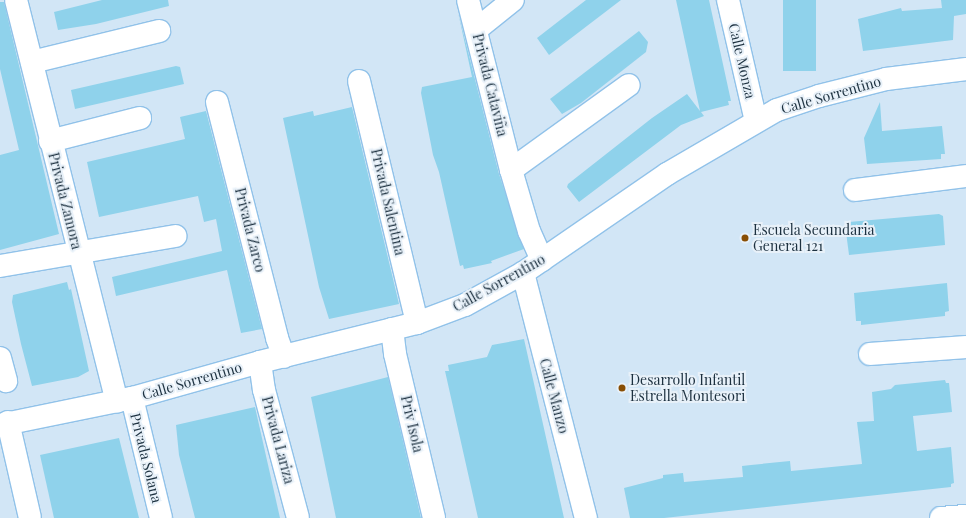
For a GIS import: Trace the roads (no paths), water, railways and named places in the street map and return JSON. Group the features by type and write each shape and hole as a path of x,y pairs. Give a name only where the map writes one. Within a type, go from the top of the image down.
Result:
{"street":[{"name":"Privada Zamora","path":"16,0 79,254 125,399"},
{"name":"Privada Cataviña","path":"468,0 477,29 511,170 528,231 542,260"},
{"path":"477,29 513,0"},
{"name":"Calle Monza","path":"728,0 756,121"},
{"path":"32,62 159,31"},
{"name":"Calle Sorrentino","path":"4,423 125,399 260,362 417,323 465,305 522,273 667,174 777,110 826,94 886,79 966,70"},
{"name":"Privada Salentina","path":"359,81 417,323"},
{"path":"511,170 629,85"},
{"name":"Privada Zarco","path":"217,102 277,338 284,357"},
{"path":"50,141 140,118"},
{"path":"855,190 966,176"},
{"path":"0,266 79,254 175,236"},
{"name":"Calle Manzo","path":"522,273 586,518"},
{"name":"Priv Isola","path":"392,329 395,354 434,518"},
{"path":"870,354 966,347"},
{"path":"0,358 6,381"},
{"name":"Privada Lariza","path":"260,362 264,390 298,518"},
{"name":"Privada Solana","path":"125,399 161,518"},
{"path":"4,423 30,518"},
{"path":"941,518 966,516"}],"place":[{"name":"Escuela Secundaria General 121","path":"745,238"},
{"name":"Desarrollo Infantil Estrella Montesori","path":"622,388"}]}
